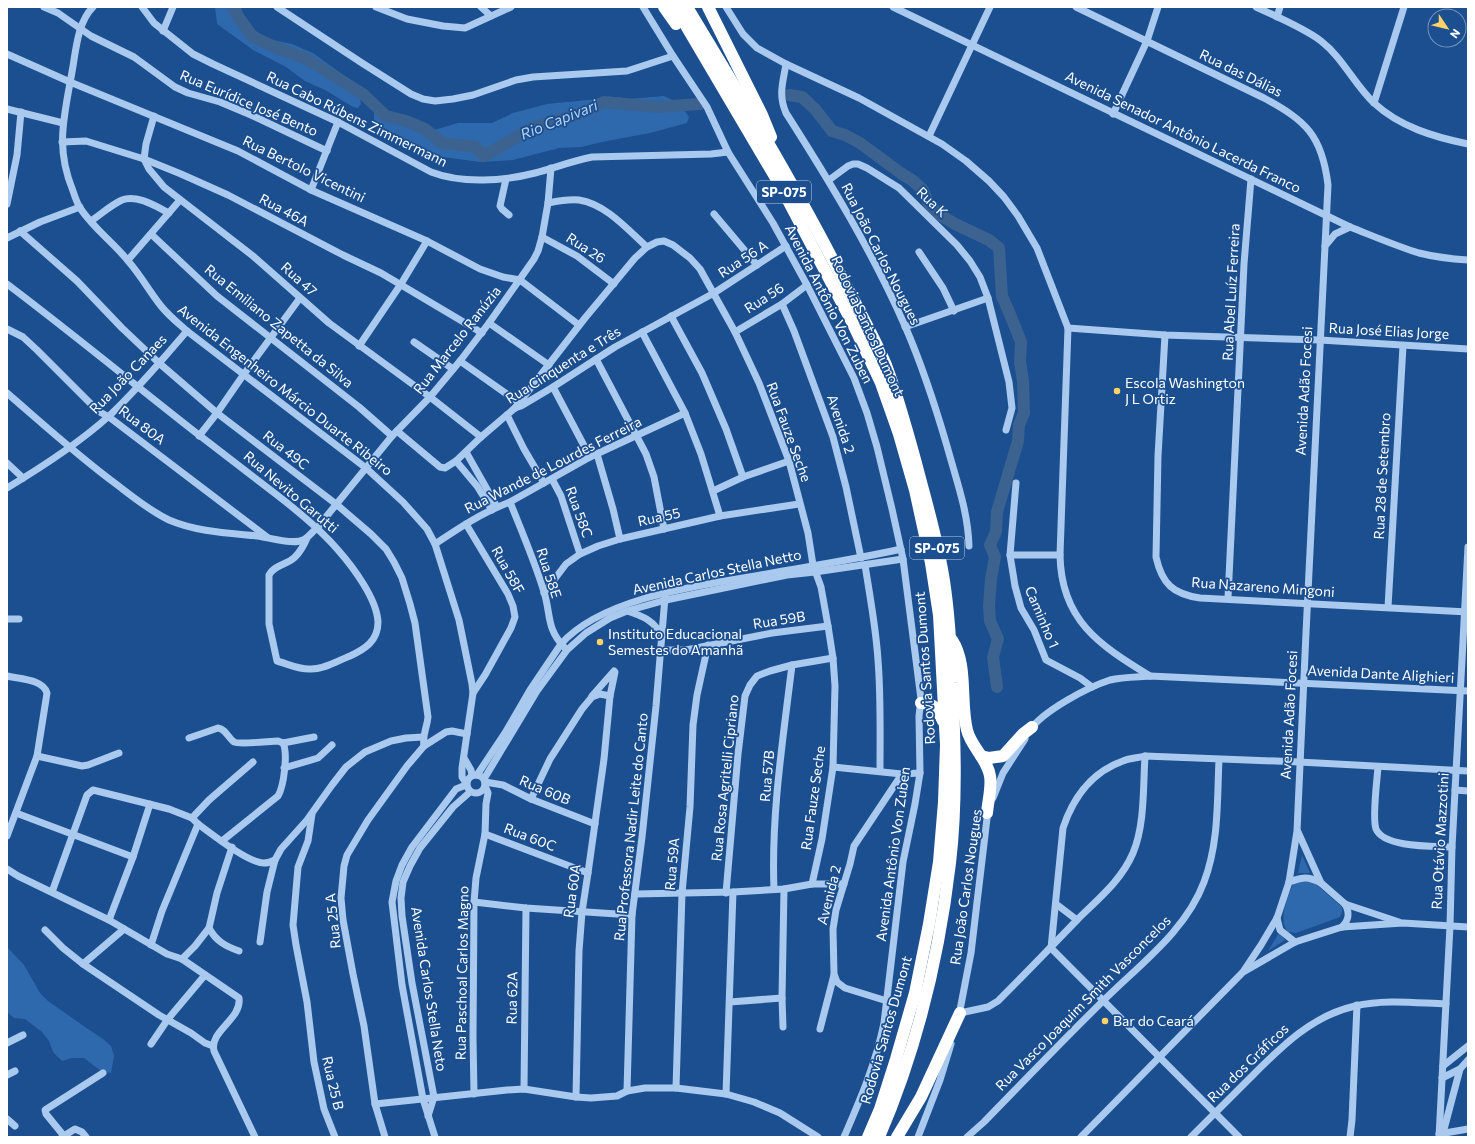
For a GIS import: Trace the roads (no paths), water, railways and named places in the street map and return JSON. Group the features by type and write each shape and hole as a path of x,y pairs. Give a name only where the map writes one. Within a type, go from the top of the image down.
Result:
{"highway":[{"path":"664,7 691,46 723,86"},
{"name":"Rodovia Santos Dumont","path":"675,7 723,86 780,185 816,251 881,384 899,434 915,490 931,563 939,615 946,745 944,802 939,862 915,993 880,1109 868,1137"},
{"name":"Rodovia Santos Dumont","path":"687,7 812,218 885,364 904,420 932,524 944,580 951,638 955,744 950,862 928,985 912,1046 892,1107 879,1137"},
{"path":"708,7 762,115 789,178"},
{"path":"951,638 960,656 966,727 969,739 988,767 990,778 987,812"},
{"path":"921,701 935,699 940,695 943,689"},
{"path":"921,701 933,705 938,710 944,723"},
{"path":"981,756 989,758 1003,756 1023,734 1032,727"},
{"path":"897,1137 920,1097 960,1013"}],"street":[{"name":"Rua Eurídice José Bento","path":"44,7 58,13 91,36 134,58 175,86 251,115 327,151"},
{"name":"Avenida Engenheiro Márcio Duarte Ribeiro","path":"93,7 85,17 81,28 63,123 63,158 67,177 80,207 104,236 128,260 161,306 187,331 366,468 403,502 427,529 435,544 459,620 473,693 462,777 470,788"},
{"name":"Rua Cabo Rúbens Zimmermann","path":"142,7 154,24 193,54 338,122 431,172 444,177 506,179 535,173 592,157 711,154 728,152"},
{"path":"163,31 172,7"},
{"path":"277,7 411,94 423,99 453,99 516,80 533,77 627,71 673,56"},
{"path":"376,7 407,19 453,28 465,28 511,7"},
{"path":"481,7 491,16"},
{"name":"Avenida Antônio Von Zuben","path":"643,7 707,107 728,152 786,246 807,284 854,378 881,463 903,559 921,701 919,716 920,773 903,862 887,1001 878,1052 872,1071 844,1137"},
{"path":"726,7 742,34 757,48 786,64 859,98 929,136 966,161 989,181 1004,197 1018,216 1037,248 1068,328 1060,555 1064,590 1082,624 1104,646 1150,676"},
{"name":"Avenida Senador Antônio Lacerda Franco","path":"893,7 1350,227 1420,253 1443,258 1468,260"},
{"path":"929,136 990,7"},
{"name":"Rua das Dálias","path":"1076,7 1264,98 1288,111 1302,122 1317,144 1326,166 1328,185 1327,215"},
{"path":"1113,114 1147,41 1158,7"},
{"path":"1256,7 1321,41 1333,53 1374,103 1399,121 1414,129 1439,138 1468,144"},
{"path":"1277,17 1280,7"},
{"path":"1374,103 1404,7"},
{"name":"Rua Bertolo Vicentini","path":"7,54 70,82 238,151 311,190 427,241 480,269 503,277 520,280 579,325"},
{"path":"786,64 781,93 782,103 786,113 829,180"},
{"path":"7,109 63,123"},
{"path":"7,204 17,155 21,112"},
{"path":"144,159 144,152 154,116"},
{"path":"311,190 338,122"},
{"name":"Rua 46A","path":"62,142 86,141 144,159 228,195 401,284 482,333"},
{"name":"Rua 47","path":"144,159 155,178 164,187 253,256 329,324 430,397 481,437"},
{"name":"Rua K","path":"829,180 853,164 858,164 867,168 899,188 957,245 970,261 980,277 988,298 1011,396 1012,408 1006,430"},
{"name":"Rua Marcelo Ranúzia","path":"317,528 394,434 430,397 453,369 482,333 520,280 538,251 542,237 548,203 551,168"},
{"path":"506,179 500,206 502,210 509,215"},
{"name":"Rua Abel Luíz Ferreira","path":"1228,598 1244,264 1251,179"},
{"name":"Rua João Carlos Nougues","path":"829,180 882,278 905,327 931,393 967,518 969,546"},
{"path":"91,221 122,200 130,198 137,199 169,214"},
{"path":"128,260 180,200"},
{"path":"548,203 578,200 592,204 608,213 647,247"},
{"path":"7,238 54,216 80,207"},
{"path":"714,214 757,265"},
{"name":"Avenida Adão Focesi","path":"1081,1137 1243,972 1262,945 1277,918 1289,882 1298,831 1299,762 1327,215"},
{"path":"1325,246 1335,234 1350,227"},
{"name":"Rua 49C","path":"20,231 77,281 122,328 159,363 217,413 336,504 386,549 402,578 415,624 428,717 427,726 423,737 424,746"},
{"name":"Rua Emiliano Zapetta da Silva","path":"151,234 217,296 394,434 435,463"},
{"name":"Rua 26","path":"542,237 577,256 614,284"},
{"path":"359,346 401,284 427,241"},
{"name":"Rua Fauze Seche","path":"518,405 579,325 635,258 647,247 664,241 680,249 700,269 735,332 759,383 789,462 808,533 814,569 820,587 828,626 833,658 835,686 834,767 827,811 812,884"},
{"name":"Rua 56 A","path":"714,293 786,246"},
{"path":"919,252 943,288 954,311"},
{"name":"Rua Nevito Garutti","path":"7,284 296,510 317,528 338,550 359,577 370,596 378,621 377,630 366,648 327,666 310,670 277,661 269,624 268,580 271,571 294,558 308,537"},
{"name":"Rua 56","path":"735,332 782,304 807,284"},
{"name":"Rua Cinquenta e Três","path":"435,463 440,467 445,468 456,461 518,405 543,393 642,332 714,293"},
{"path":"200,436 300,298"},
{"path":"905,327 988,298"},
{"name":"Avenida 2","path":"782,304 794,331 833,437 846,487 861,558"},
{"path":"671,316 702,373 726,429 743,477"},
{"path":"489,323 549,365"},
{"name":"Rua José Elias Jorge","path":"1068,328 1165,335 1320,340 1468,349"},
{"name":"Rua 80A","path":"7,329 23,337 88,403 98,411 109,416 267,537"},
{"name":"Rua João Canaes","path":"7,488 70,447 109,416 138,387 187,331"},
{"path":"642,332 685,413 701,454 720,516"},
{"name":"Rua Nazareno Mingoni","path":"1165,335 1157,472 1156,537 1156,557 1159,570 1164,581 1175,591 1188,596 1200,598 1228,598 1308,604 1466,612"},
{"path":"414,342 453,369"},
{"name":"Rua 28 de Setembro","path":"1388,607 1403,346"},
{"path":"596,359 642,444 654,477 664,529"},
{"path":"460,360 518,405"},
{"path":"534,383 543,393"},
{"path":"553,387 590,458"},
{"path":"7,393 127,493 168,520 209,531 299,542 308,537 317,528"},
{"name":"Rua Wande de Lourdes Ferreira","path":"435,544 494,508 510,502 597,454 685,413"},
{"name":"Rua 58C","path":"507,415 524,449 544,483"},
{"path":"466,452 494,508"},
{"path":"597,454 620,538"},
{"path":"456,461 494,508"},
{"path":"713,491 743,477 789,462"},
{"path":"7,463 23,478"},
{"name":"Rua 58C","path":"552,479 561,496 580,554"},
{"name":"Caminho 1","path":"1016,483 1010,554 1015,586 1021,608 1034,630 1046,660 1080,678 1092,687"},
{"name":"Rua 58E","path":"510,502 544,593 549,621 561,644 567,650"},
{"name":"Rua 55","path":"544,593 563,567 580,554 620,538 720,516 800,504"},
{"name":"Rua 58F","path":"466,524 508,594 513,606 515,617 511,628 473,693"},
{"name":"Rua Otávio Mazzotini","path":"1440,1135 1455,790 1464,691 1468,547"},
{"name":"Avenida Carlos Stella Netto","path":"814,569 901,549"},
{"path":"1010,554 1060,555"},
{"path":"435,1137 423,1099 402,985 392,902 396,881 412,846 456,789 470,788 482,791 485,782 513,731 537,691 567,650 586,633 610,618 665,597 814,569 865,565 903,559"},
{"path":"865,565 878,660 880,771"},
{"name":"Avenida Carlos Stella Netto","path":"470,788 468,779 474,775 505,732 530,690 567,637 596,616 613,609 665,597"},
{"name":"Rua Professora Nadir Leite do Canto","path":"628,1091 632,915 662,650 665,597"},
{"path":"627,611 642,616 650,621 656,626 662,637"},
{"path":"7,619 19,619"},
{"name":"Rua 59B","path":"662,650 686,650 772,633 828,626"},
{"name":"Rua 59A","path":"676,1088 682,893 690,807 693,725 697,695 708,645"},
{"name":"Rua Rosa Agritelli Cipriano","path":"726,1094 730,1002 730,892 737,761 745,696 750,685 757,676 792,665 833,658"},
{"name":"Rua 57B","path":"774,889 773,866 776,816 781,755 792,665"},
{"name":"Rua 60A","path":"576,1097 579,952 582,912 604,759 607,695 615,672 614,671 592,697"},
{"path":"7,676 40,684 46,690 46,701 37,756 7,836"},
{"name":"Rua João Carlos Nougues","path":"918,1137 940,1080 960,1013 971,953 987,812 1003,773 1032,727 1054,708 1092,687 1111,680 1150,676"},
{"name":"Avenida Dante Alighieri","path":"1150,676 1464,691"},
{"path":"531,799 550,759 582,709 592,697 600,694 607,695"},
{"path":"189,738 218,728 224,730 233,741 239,744 278,741 283,743 314,737"},
{"name":"Rua 25 A","path":"385,1137 375,1104 364,1026 352,974 343,920 341,898 347,855 407,766 424,746 446,732 452,731 467,734"},
{"path":"260,942 267,892 276,860 281,849 312,814 332,784 346,767 365,752 391,741 423,737"},
{"path":"222,841 278,796 282,790 285,748 283,743"},
{"path":"284,768 318,758 332,746"},
{"path":"37,756 82,766 120,753"},
{"path":"1051,948 1063,828 1074,802 1090,782 1105,770 1124,761 1145,756 1468,771"},
{"path":"960,1013 988,1007 998,1001 1077,920 1108,891 1123,872 1134,852 1140,829 1145,756"},
{"path":"464,758 474,775"},
{"name":"Rua Vasco Joaquim Smith Vasconcelos","path":"967,1137 984,1122 1103,1001 1158,948 1188,915 1204,883 1211,863 1216,834 1219,760"},
{"path":"192,818 209,800 253,762"},
{"path":"834,767 902,774 920,773"},
{"path":"1378,767 1375,817 1376,830 1385,839 1399,844 1452,847"},
{"name":"Avenida 2","path":"820,1029 834,974 833,929 836,910 854,846 902,774"},
{"name":"Rua 60B","path":"474,775 485,782 493,782 503,785 531,799 595,824"},
{"name":"Rua Paschoal Carlos Magno","path":"474,1094 474,902 476,878 485,834 488,793 485,782"},
{"path":"470,788 486,804"},
{"name":"Avenida Carlos Stella Neto","path":"428,1117 434,1097 412,983 402,916 401,898 403,882 420,848 470,788"},
{"path":"52,892 87,795 93,790 169,809 192,818 198,824 249,859 262,863 269,863 276,860"},
{"path":"1455,790 1468,791"},
{"path":"109,920 133,857 150,804"},
{"path":"16,813 133,857"},
{"name":"Rua 25 B","path":"312,814 308,841 298,867 293,925 307,1002 314,1062 324,1109 335,1137"},
{"path":"151,945 162,911 198,824"},
{"path":"1298,831 1321,883"},
{"name":"Rua 60C","path":"485,834 588,873"},
{"path":"182,959 195,946 209,928 217,893 232,847"},
{"path":"7,869 18,876 109,920 167,954 182,959 238,998 239,1003 237,1009 217,1036 213,1046 255,1137"},
{"path":"1289,882 1309,878 1321,883 1345,904 1403,924"},
{"path":"635,894 730,892 784,889 812,884 844,884"},
{"path":"783,1027 782,998 784,889"},
{"path":"474,902 526,908 632,915"},
{"path":"1056,904 1077,920"},
{"path":"1342,927 1349,916 1345,904"},
{"name":"Rua 62A","path":"524,1089 526,908"},
{"path":"1277,918 1280,930 1295,942"},
{"path":"1243,972 1295,942 1342,927 1403,924 1468,927"},
{"path":"209,928 222,944 239,950"},
{"path":"83,964 124,929"},
{"path":"45,930 63,948 83,964 159,1015 213,1046"},
{"path":"1051,948 1239,1137"},
{"path":"834,974 837,982 845,988 887,1001"},
{"path":"151,1044 168,1019 205,975"},
{"path":"730,1002 782,998"},
{"name":"Rua dos Gráficos","path":"1191,1137 1277,1052 1298,1033 1319,1020 1335,1012 1357,1005 1386,1001 1446,1004"},
{"path":"1350,1137 1357,1005"},
{"path":"7,1043 23,1035"},
{"path":"1443,1066 1468,1046"},
{"path":"1442,1078 1460,1069 1468,1060"},
{"path":"1460,1069 1440,1135 1468,1129"},
{"path":"7,1075 15,1071"},
{"path":"86,1137 82,1132 75,1129 63,1136 46,1114 45,1110 103,1073"},
{"path":"375,1104 524,1089 576,1097 603,1098 617,1096 628,1091 645,1088 676,1088 726,1094 754,1102 780,1113 818,1137"},
{"path":"7,1119 15,1126"}],"waterway":[{"name":"Rio Capivari","path":"233,7 253,37 277,48 305,58 363,94 386,116 406,121 425,129 442,143 476,147 484,156 532,128 581,113 604,102 657,107 700,104"},
{"path":"789,95 802,97 815,109 832,131 845,135 860,143 912,180 923,190 929,204 940,215 989,240 999,248 1002,296 1021,342 1020,362 1023,381 1024,413 1019,425 1018,441 997,512 996,532 990,545 995,557 991,579 989,606 990,621 998,639 993,657 997,687"}],"place":[{"name":"Escola Washington J L Ortiz","path":"1117,391"},
{"name":"Instituto Educacional Semestes do Amanhã","path":"600,642"},
{"name":"Bar do Ceará","path":"1105,1021"}]}
